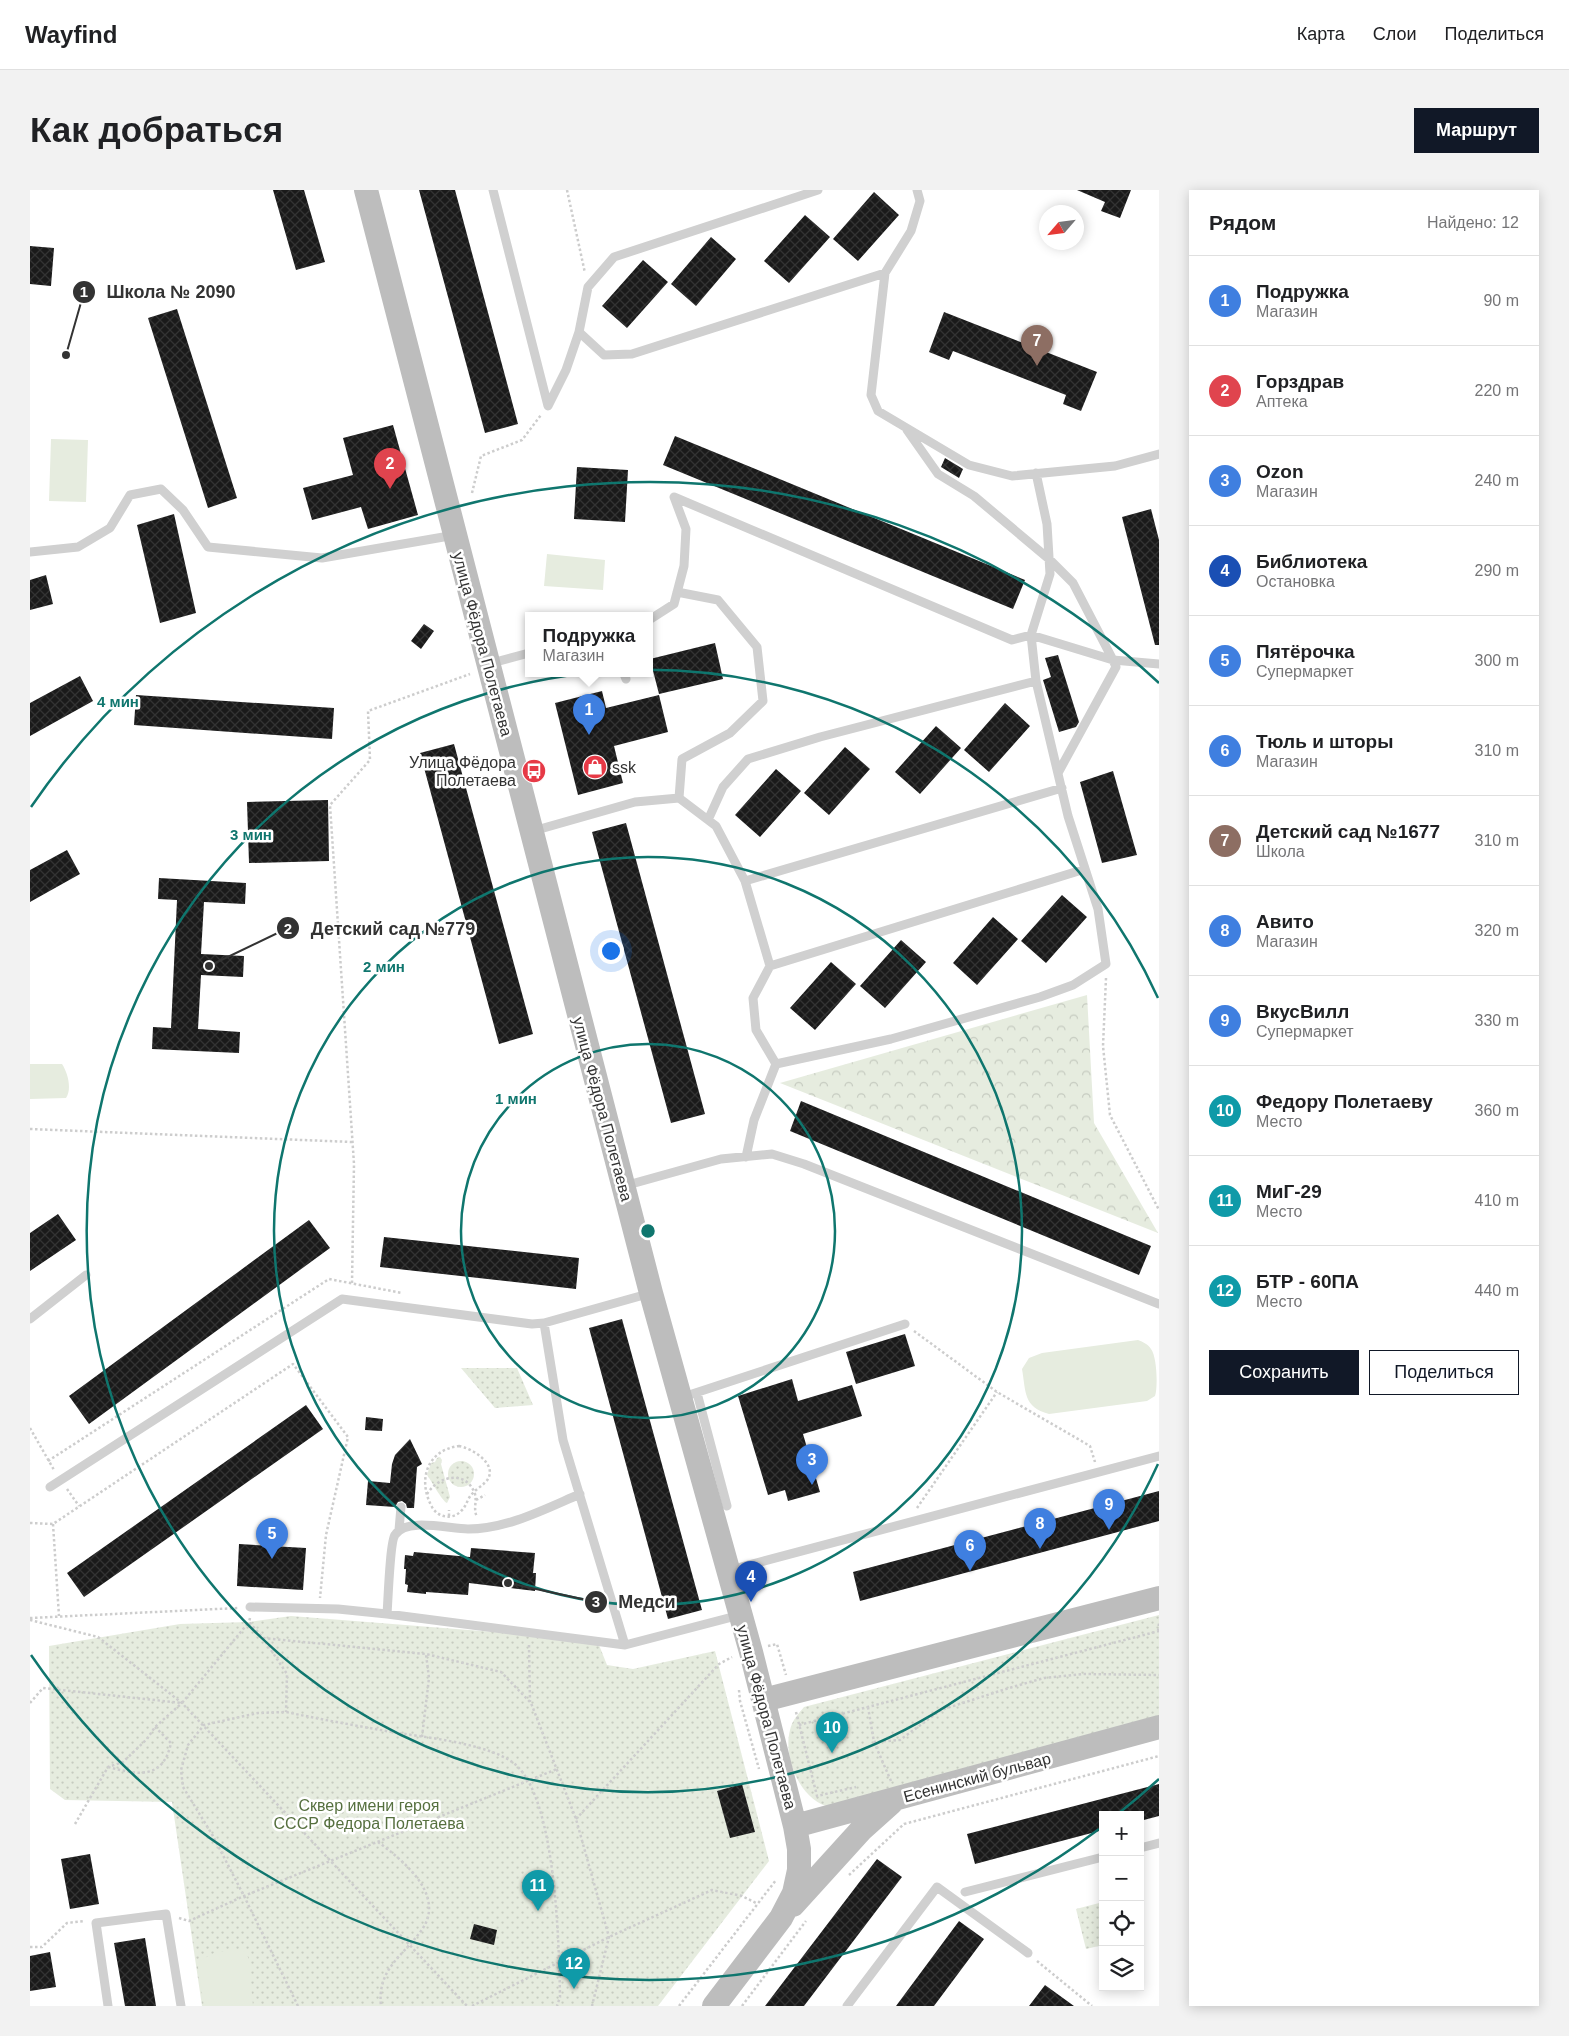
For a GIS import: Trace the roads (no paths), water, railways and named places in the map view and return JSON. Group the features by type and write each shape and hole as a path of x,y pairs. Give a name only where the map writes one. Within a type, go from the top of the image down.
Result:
{"main road":[{"name":"улица Фёдора Полетаева","path":"366,190 455,535 480,669 532,831 651,1293 689,1396 727,1571 764,1700 795,1826 800,1870 794,1893 781,1918 714,2006"},
{"path":"764,1700 1159,1598"},
{"name":"Есенинский бульвар","path":"781,1918 862,1828 889,1790 1159,1727"},
{"path":"795,1826 889,1790"}],"lane":[{"path":"493,190 548,406 566,370 580,332 588,287 614,257 818,190"},
{"path":"917,190 920,201 911,231 885,274 871,395 878,411 969,465 1012,476 1115,466 1159,454"},
{"path":"580,332 604,355 632,354 885,274"},
{"path":"905,427 938,474 974,496 1049,559 1073,583 1113,660 1116,667 1058,773"},
{"path":"776,1064 891,1039 1040,997 1073,985 1106,964 1098,909 1062,788 1036,681 1031,635 1050,574 1047,524 1036,473"},
{"path":"30,552 78,547 110,528 130,495 161,489 183,510 208,547 322,558 455,535"},
{"path":"653,617 674,604 684,566 686,529 674,496 1012,640 1031,635 1113,660 1159,664"},
{"path":"677,592 718,600 757,647 763,700 730,733 682,759 679,798"},
{"path":"480,669 525,654"},
{"path":"708,820 723,787 748,759 829,735 1036,681"},
{"path":"744,881 1062,788"},
{"path":"532,831 635,802 679,798 716,826 744,881 770,966"},
{"path":"776,1064 756,1030 753,998 770,966 1085,869"},
{"path":"746,1157 754,1120 776,1064"},
{"path":"623,1186 721,1159 772,1154 804,1164 1159,1304"},
{"path":"30,1318 86,1275"},
{"path":"50,1487 342,1299 544,1324 651,1293"},
{"path":"544,1324 563,1440 625,1645"},
{"path":"727,1506 689,1396 905,1324"},
{"path":"727,1571 1159,1456"},
{"path":"399,1530 412,1525 465,1529 485,1527 533,1514 580,1494"},
{"path":"387,1614 393,1538 399,1530 401,1507"},
{"path":"250,1607 319,1609 387,1614 625,1645 740,1615"},
{"path":"1144,1847 1159,1843"},
{"path":"965,1892 1099,1858"},
{"path":"847,2006 937,1887 1028,1953"},
{"path":"108,2006 96,1923 166,1914 181,2006"}],"place":[{"name":"Школа № 2090","path":"66,355"},
{"name":"Детский сад №1677","path":"1037,366"},
{"name":"Горздрав","path":"390,489"},
{"name":"Подружка","path":"589,735"},
{"name":"ssk","path":"595,767"},
{"name":"Улица Фёдора Полетаева","path":"534,771"},
{"name":"Детский сад №779","path":"209,966"},
{"name":"Ozon","path":"812,1485"},
{"name":"ВкусВилл","path":"1109,1530"},
{"name":"Авито","path":"1040,1549"},
{"name":"Пятёрочка","path":"272,1559"},
{"name":"Тюль и шторы","path":"970,1571"},
{"name":"Медси","path":"508,1583"},
{"name":"Библиотека","path":"751,1602"},
{"name":"Федору Полетаеву","path":"832,1753"},
{"name":"МиГ-29","path":"538,1911"},
{"name":"БТР - 60ПА","path":"574,1989"}],"park label":[{"name":"Сквер имени героя СССР Федора Полетаева","path":"369,1814"}]}
